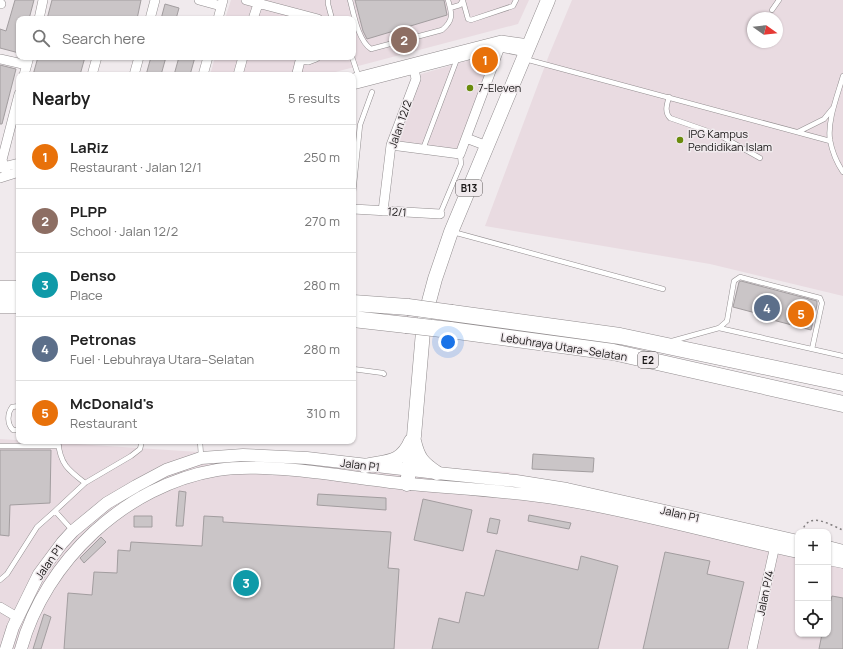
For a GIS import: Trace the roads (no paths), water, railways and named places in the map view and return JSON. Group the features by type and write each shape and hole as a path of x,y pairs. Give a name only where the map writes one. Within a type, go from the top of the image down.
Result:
{"highway":[{"path":"0,289 16,289"},
{"name":"Lebuhraya Utara–Selatan","path":"356,303 408,307 620,336 843,382"},
{"path":"0,305 16,305"},
{"name":"Lebuhraya Utara–Selatan","path":"356,319 450,330 613,352 843,404"}],"main road":[{"name":"B13","path":"408,477 414,436 424,320 435,279 451,232 548,0"},
{"path":"365,466 398,458 405,453 414,436"},
{"path":"414,436 416,451 422,462 437,474"},
{"name":"Jalan P1","path":"6,649 12,627 39,574 73,531 107,503 136,486 166,470 201,458 243,455 306,465 408,477 514,494 557,498 776,542 795,541"},
{"name":"Jalan P1","path":"21,649 31,620 43,594 67,560 91,534 104,523 154,490 184,478 215,470 241,467 267,468 306,465 365,466 408,477 437,474 516,481 567,489 776,542 795,551"},
{"path":"831,548 843,551"},
{"path":"831,560 843,562"}],"street":[{"path":"39,16 43,0"},
{"path":"151,16 155,0"},
{"path":"199,0 222,3 219,16"},
{"path":"246,0 306,16"},
{"path":"254,16 257,7 261,4"},
{"path":"356,81 501,40 526,52"},
{"path":"413,66 457,58 500,47 526,52"},
{"path":"391,145 460,154 500,47"},
{"path":"0,58 16,60"},
{"path":"93,72 96,60"},
{"path":"135,72 138,60"},
{"path":"204,72 207,60"},
{"path":"239,72 242,60"},
{"path":"297,72 300,60"},
{"path":"25,72 28,61"},
{"name":"Jalan 12/2","path":"384,211 391,145 416,79 413,66"},
{"path":"3,172 2,160 16,106"},
{"path":"466,138 487,146"},
{"path":"3,172 16,165"},
{"path":"3,172 16,172"},
{"name":"12/1","path":"356,209 440,214"},
{"name":"Jalan P/4","path":"752,649 776,542"},
{"path":"0,607 17,617"}],"lane":[{"path":"328,0 331,16"},
{"path":"350,0 355,16"},
{"path":"356,20 365,45 371,49 442,30 448,25 452,14 448,0"},
{"path":"450,8 460,5 463,0"},
{"path":"463,0 468,19 471,20 513,6 516,0"},
{"path":"772,10 779,0"},
{"path":"526,52 669,97 830,141"},
{"path":"423,149 457,58"},
{"path":"352,60 354,72"},
{"path":"843,76 841,88 834,107 829,132 830,141 843,172"},
{"path":"356,164 360,125 372,92"},
{"path":"669,97 666,110 667,115 670,118 720,134 760,158"},
{"path":"798,132 824,120 834,107"},
{"path":"440,214 461,164 460,154"},
{"path":"451,232 664,288"},
{"path":"660,344 719,328 727,321 734,281 740,277 820,298 822,303 812,349"},
{"path":"719,328 843,356"},
{"path":"356,369 384,374"},
{"path":"16,406 12,406 10,409 8,420 10,427 13,430 16,430"},
{"path":"0,446 58,444 60,456 64,465 69,471 85,483"},
{"path":"0,580 7,574 37,527 85,483 131,456 140,449 141,444"},
{"path":"199,444 201,458"},
{"path":"514,494 516,481"},
{"path":"55,510 73,531"}],"place":[{"name":"PLPP","path":"404,40"},
{"name":"LaRiz","path":"485,60"},
{"name":"7-Eleven","path":"470,88"},
{"name":"IPG Kampus Pendidikan Islam","path":"680,140"},
{"name":"Petronas","path":"767,308"},
{"name":"McDonald's","path":"801,314"},
{"name":"Denso","path":"246,583"}]}
